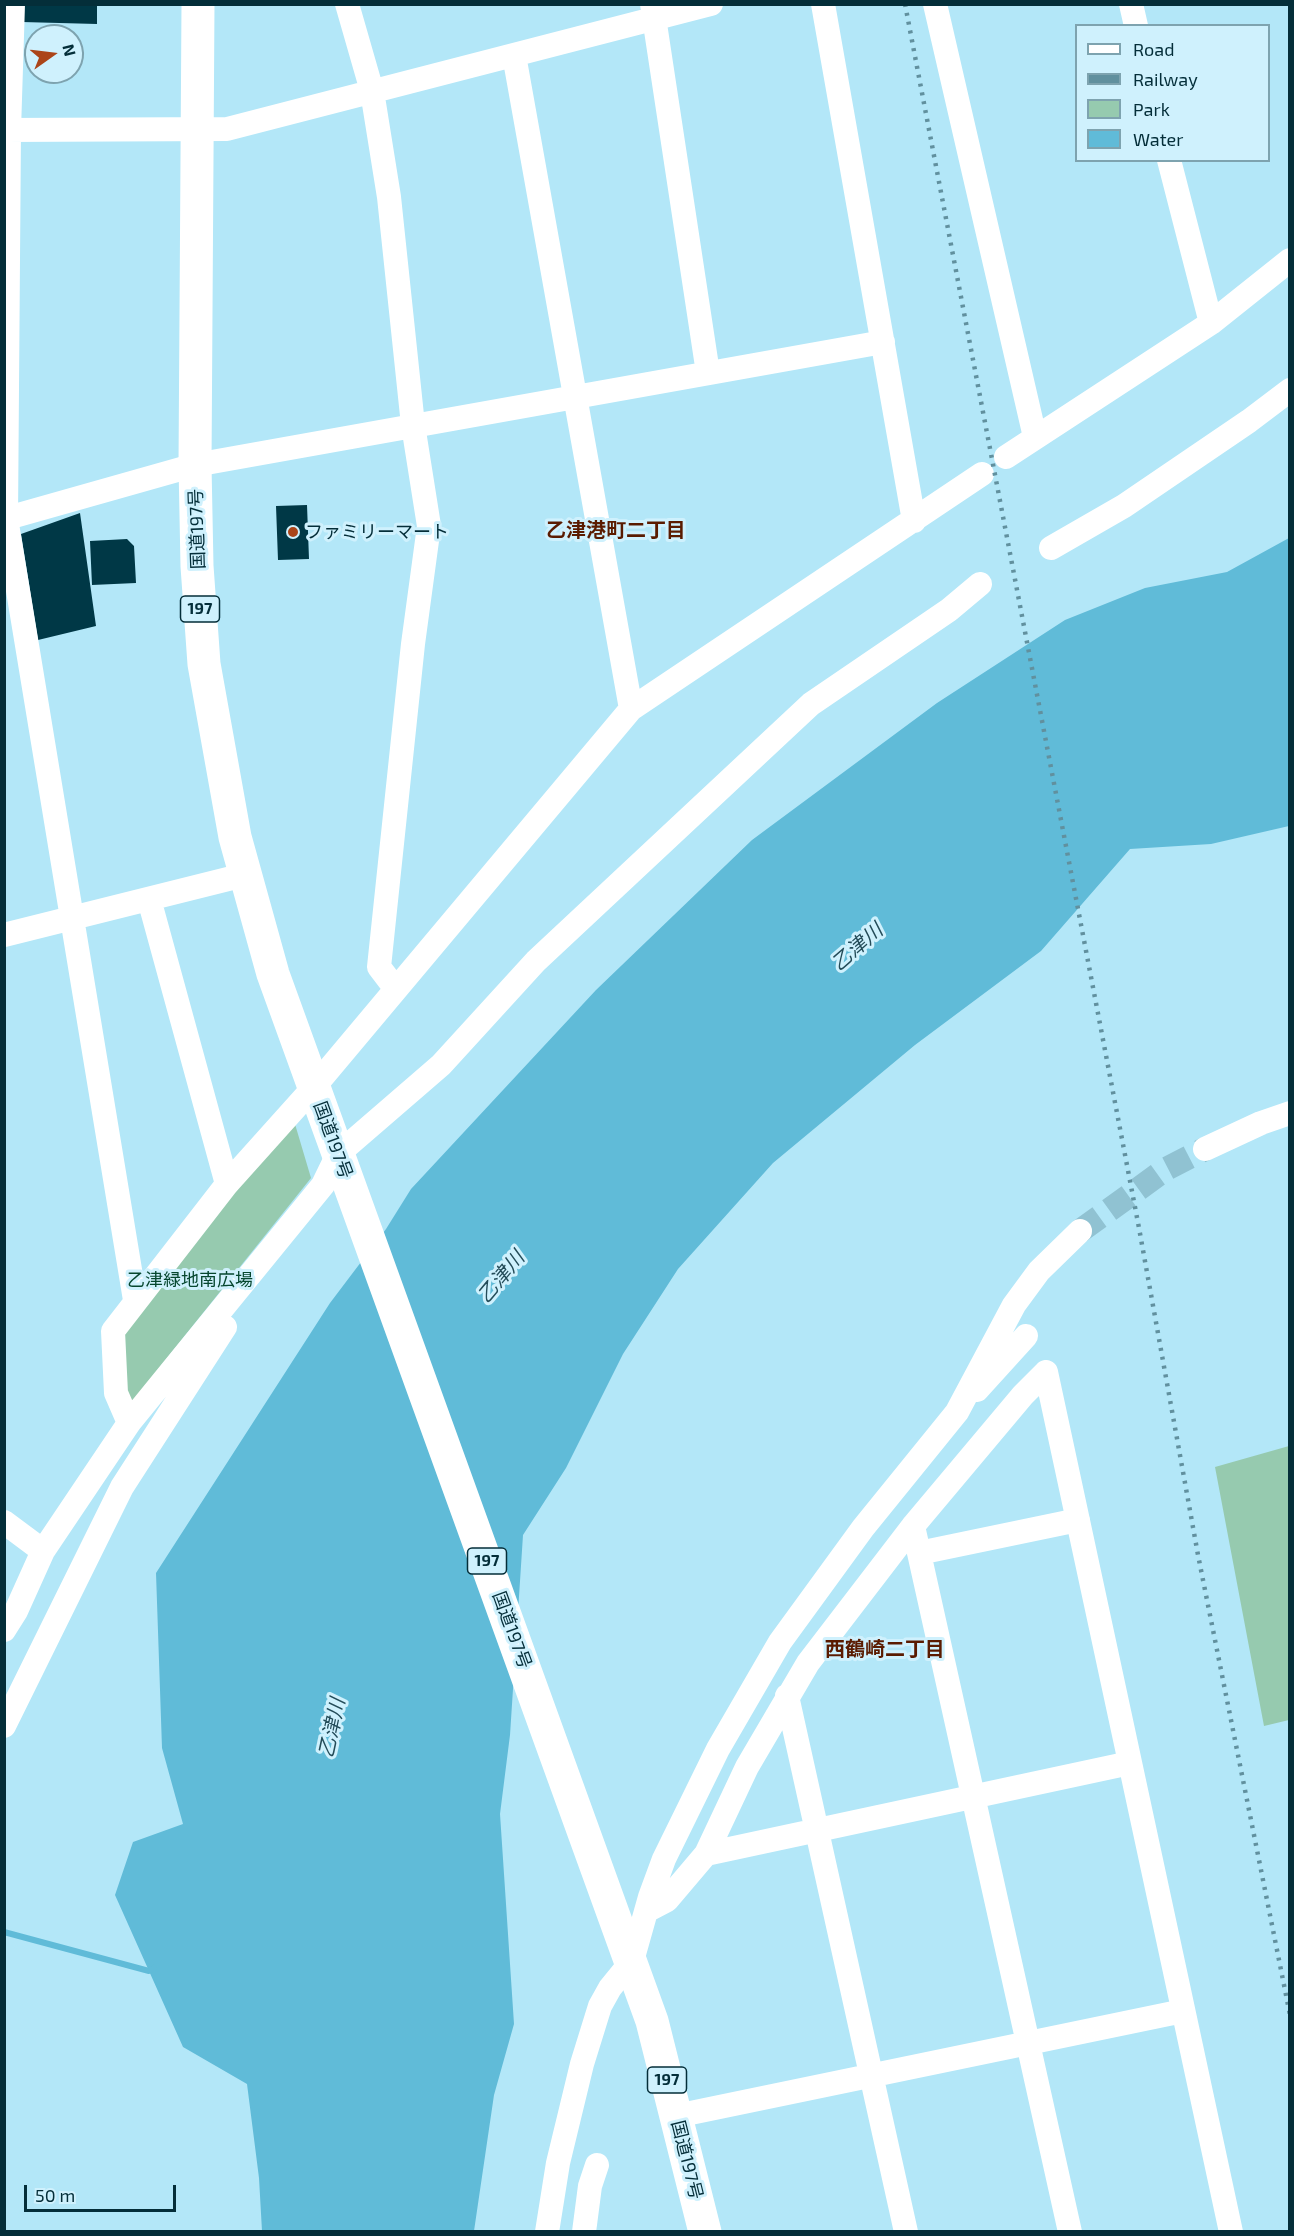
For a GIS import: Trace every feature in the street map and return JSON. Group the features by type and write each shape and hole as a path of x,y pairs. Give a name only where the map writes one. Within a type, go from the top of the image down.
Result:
{"highway":[{"name":"国道197号","path":"198,4 195,465 197,566 204,664 221,772 244,875 273,974 338,1154 633,1934 652,2021 705,2232"}],"street":[{"path":"13,4 7,130 5,518 135,1299"},
{"path":"347,4 372,91 389,197 413,425 429,526 412,656 379,967 395,988"},
{"path":"7,130 227,129 514,55 653,12 711,4"},
{"path":"823,4 914,521"},
{"path":"935,4 1035,436"},
{"path":"1131,4 1136,24"},
{"path":"653,12 708,373"},
{"path":"514,55 631,709"},
{"path":"1170,162 1211,323"},
{"path":"1006,457 1211,323 1290,260"},
{"path":"5,518 195,465 883,342"},
{"path":"1051,548 1124,506 1249,421 1290,390"},
{"path":"129,1423 116,1393 112,1331 227,1184 314,1087 631,709 982,474"},
{"path":"4,1630 16,1611 43,1551 129,1423 323,1185 338,1154 441,1065 536,961 811,704 949,610 980,584"},
{"path":"4,936 244,875"},
{"path":"149,899 227,1184"},
{"path":"1206,1149 1261,1123 1290,1113"},
{"path":"957,1412 1014,1305 1039,1271 1080,1231"},
{"path":"4,1726 122,1487 228,1322 249,1296 265,1257"},
{"path":"547,2232 558,2163 582,2064 600,2006 610,1988 685,1814 743,1704 780,1642 863,1528 957,1412 1026,1336"},
{"path":"633,1934 706,1854 747,1767 808,1663 914,1526 1023,1395 1046,1372 1231,2232"},
{"path":"920,1553 1078,1520"},
{"path":"4,1522 43,1551"},
{"path":"914,1526 1070,2232"},
{"path":"787,1696 906,2232"},
{"path":"706,1854 1130,1763"},
{"path":"676,2116 1183,2011"},
{"path":"584,2232 590,2186 597,2165"}],"green space":[{"name":"乙津緑地南広場","path":"292,1114 311,1178 127,1408 116,1332"},
{"path":"1289,1446 1289,1720 1264,1726 1215,1467"}],"water":[{"name":"乙津川","path":"1289,538 1289,826 1211,844 1130,849 1041,951 915,1045 773,1163 678,1269 623,1354 566,1468 523,1535 510,1735 500,1814 514,2024 494,2095 474,2231 262,2231 259,2178 247,2084 183,2047 115,1895 133,1842 183,1824 162,1748 156,1573 330,1303 386,1229 411,1189 596,990 752,840 937,703 1065,620 1145,588 1227,572"}],"building":[{"path":"22,4 97,4 97,24 22,22"},
{"name":"ファミリーマート","path":"307,505 309,559 278,560 276,506"},
{"path":"80,513 96,626 38,640 21,534"},
{"path":"127,539 134,546 136,583 92,585 90,541"}],"waterway":[{"path":"4,1932 149,1971 154,1968"}],"tunnel":[{"path":"1080,1231 1166,1169 1205,1149"}],"railway":[{"path":"905,4 1139,1228 1198,1555 1290,2015"}],"place":[{"name":"ファミリーマート","path":"293,532"}],"district":[{"name":"乙津港町二丁目","path":"616,530"},
{"name":"西鶴崎二丁目","path":"885,1649"}]}
